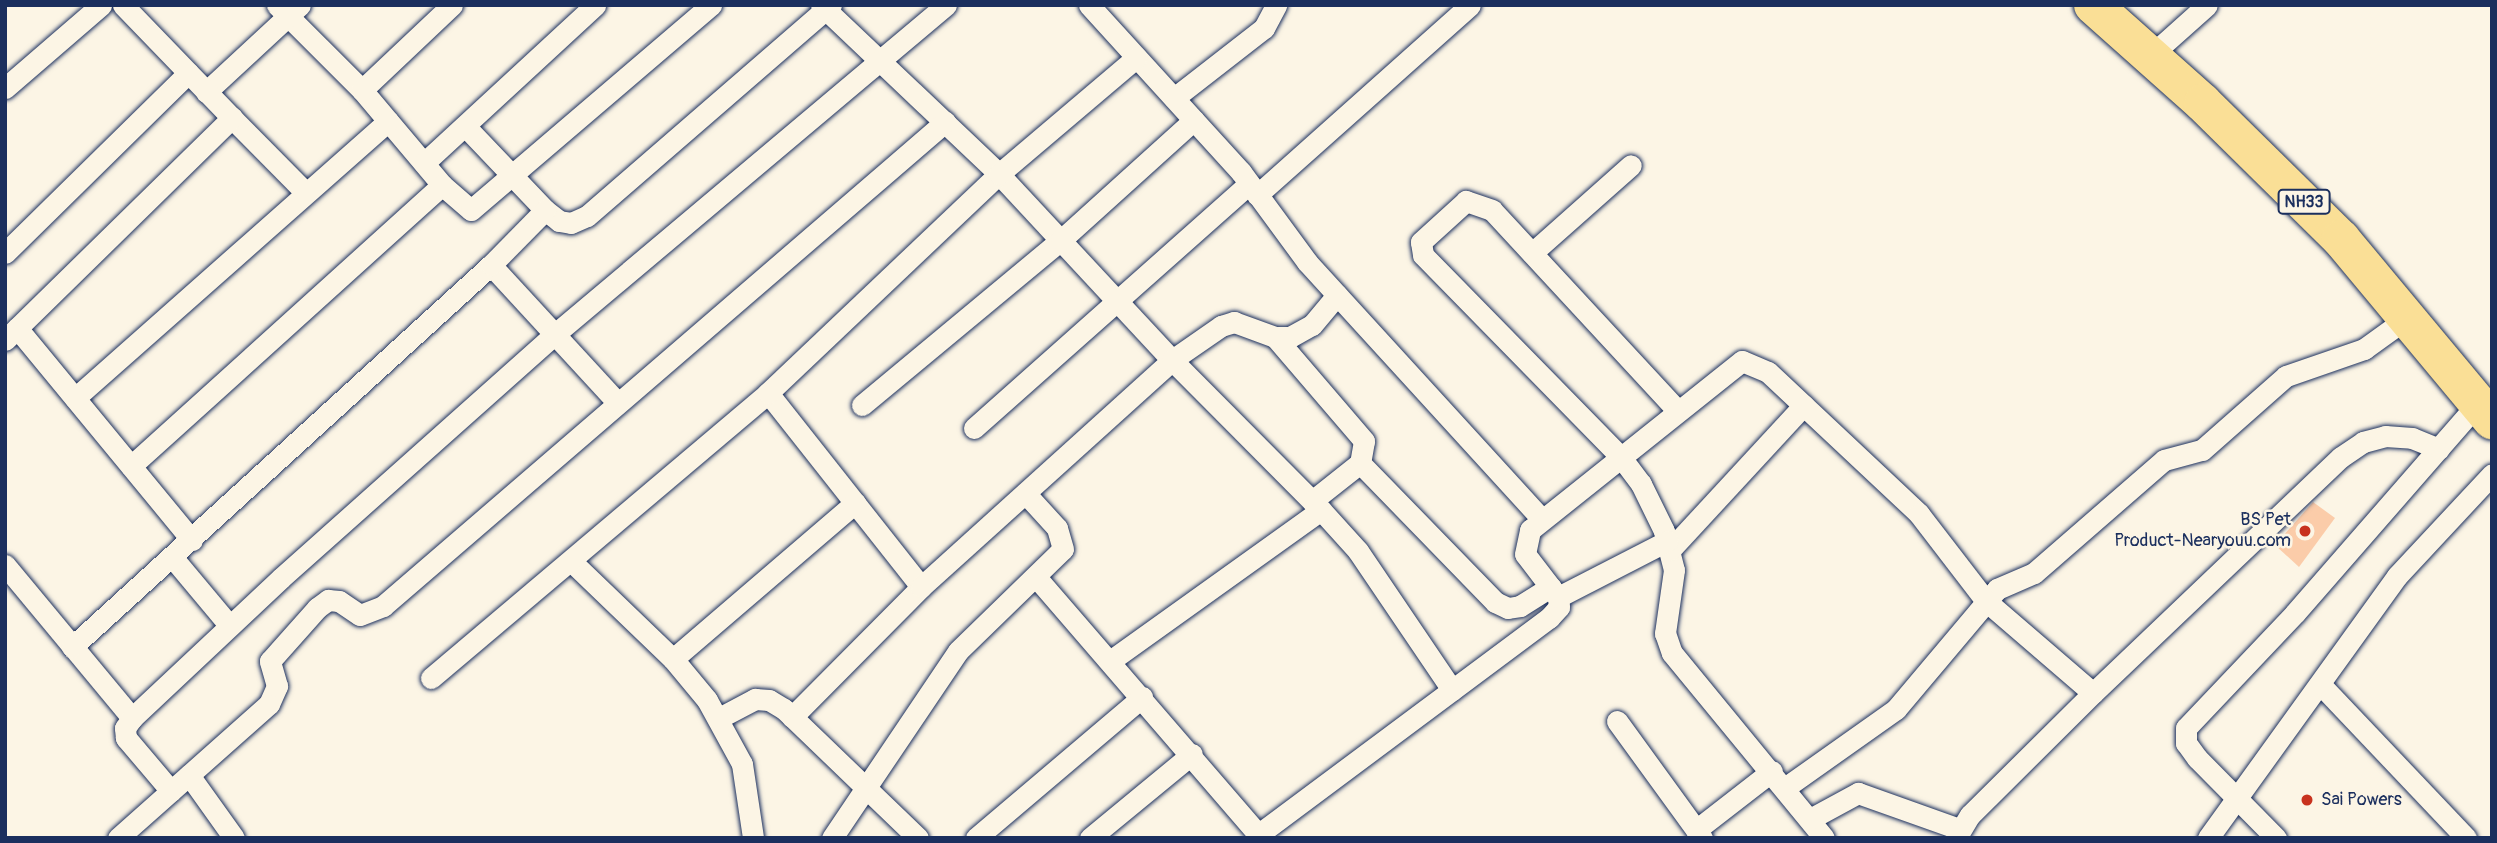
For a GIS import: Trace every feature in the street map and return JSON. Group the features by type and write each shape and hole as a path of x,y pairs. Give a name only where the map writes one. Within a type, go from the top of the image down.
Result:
{"highway":[{"name":"NH33","path":"2093,5 2341,239 2485,412"}],"street":[{"path":"5,88 101,5"},
{"path":"123,5 306,193"},
{"path":"362,90 452,5"},
{"path":"424,163 595,5"},
{"path":"206,92 289,9 442,185 471,210 513,178 711,5"},
{"path":"171,791 126,738 125,728 132,718 229,625 555,334 880,64 946,5"},
{"path":"1088,5 1194,120 1337,295 1542,519"},
{"path":"1174,98 1264,27 1276,5"},
{"path":"974,428 1470,5"},
{"path":"2150,56 2207,5"},
{"path":"465,126 545,210 559,221 571,223 587,216 826,7 880,64 999,174 1172,360 1317,505 1358,551 1452,690"},
{"path":"432,678 768,393 999,174 1136,58"},
{"path":"5,253 188,73"},
{"path":"192,540 75,398 11,334 232,118"},
{"path":"862,405 1061,240 1194,120"},
{"path":"75,398 388,121"},
{"path":"118,838 269,704 277,686 270,661 317,608 328,600 339,601 360,615 383,606 616,401 945,122"},
{"path":"1532,253 1631,165"},
{"path":"131,466 442,185"},
{"path":"1677,410 1492,209 1466,201 1419,247 1620,456 1642,484 1668,545 1673,593 1665,633 1672,653 1779,779 1824,838"},
{"path":"72,647 173,558 491,265 545,210"},
{"path":"491,265 616,401"},
{"path":"1275,337 1302,333 1337,295"},
{"path":"1617,722 1699,834 1779,779 1896,709 1997,589 2048,562 2164,460 2214,443 2286,376 2364,349 2407,318"},
{"path":"792,717 921,587 1172,360 1221,326 1234,322 1275,337 1356,428 1364,441 1360,463 1317,505 1110,661"},
{"path":"1036,577 1192,754 1253,834 1549,618 1559,607 1554,592 1525,554 1530,530 1677,410 1742,361 1768,372 1804,405 1919,514 1986,601 2093,693"},
{"path":"768,393 921,587"},
{"path":"1360,463 1495,602 1508,608 1520,606 1668,545 1804,405"},
{"path":"2276,838 2186,743 2186,729 2295,613 2439,449 2485,412"},
{"path":"1810,819 1858,793 1958,833 2093,693 2363,442 2385,436 2412,438 2439,449"},
{"path":"2208,838 2397,576 2492,474"},
{"path":"832,838 958,651 1063,549 1063,538 1025,493"},
{"path":"673,659 855,503"},
{"path":"173,558 229,625"},
{"path":"571,561 673,659 719,718 742,764 753,838"},
{"path":"5,565 132,718"},
{"path":"2320,684 2466,838"},
{"path":"976,838 1142,697"},
{"path":"719,718 755,699 769,700 792,717 918,838"},
{"path":"1090,838 1192,754"},
{"path":"189,775 231,837"}],"building":[{"name":"BS Pet Product-Nearyouu.com","path":"2313,502 2335,518 2299,567 2275,545"}],"place":[{"name":"BS Pet Product-Nearyouu.com","path":"2305,531"},
{"name":"Sai Powers","path":"2307,800"}]}
